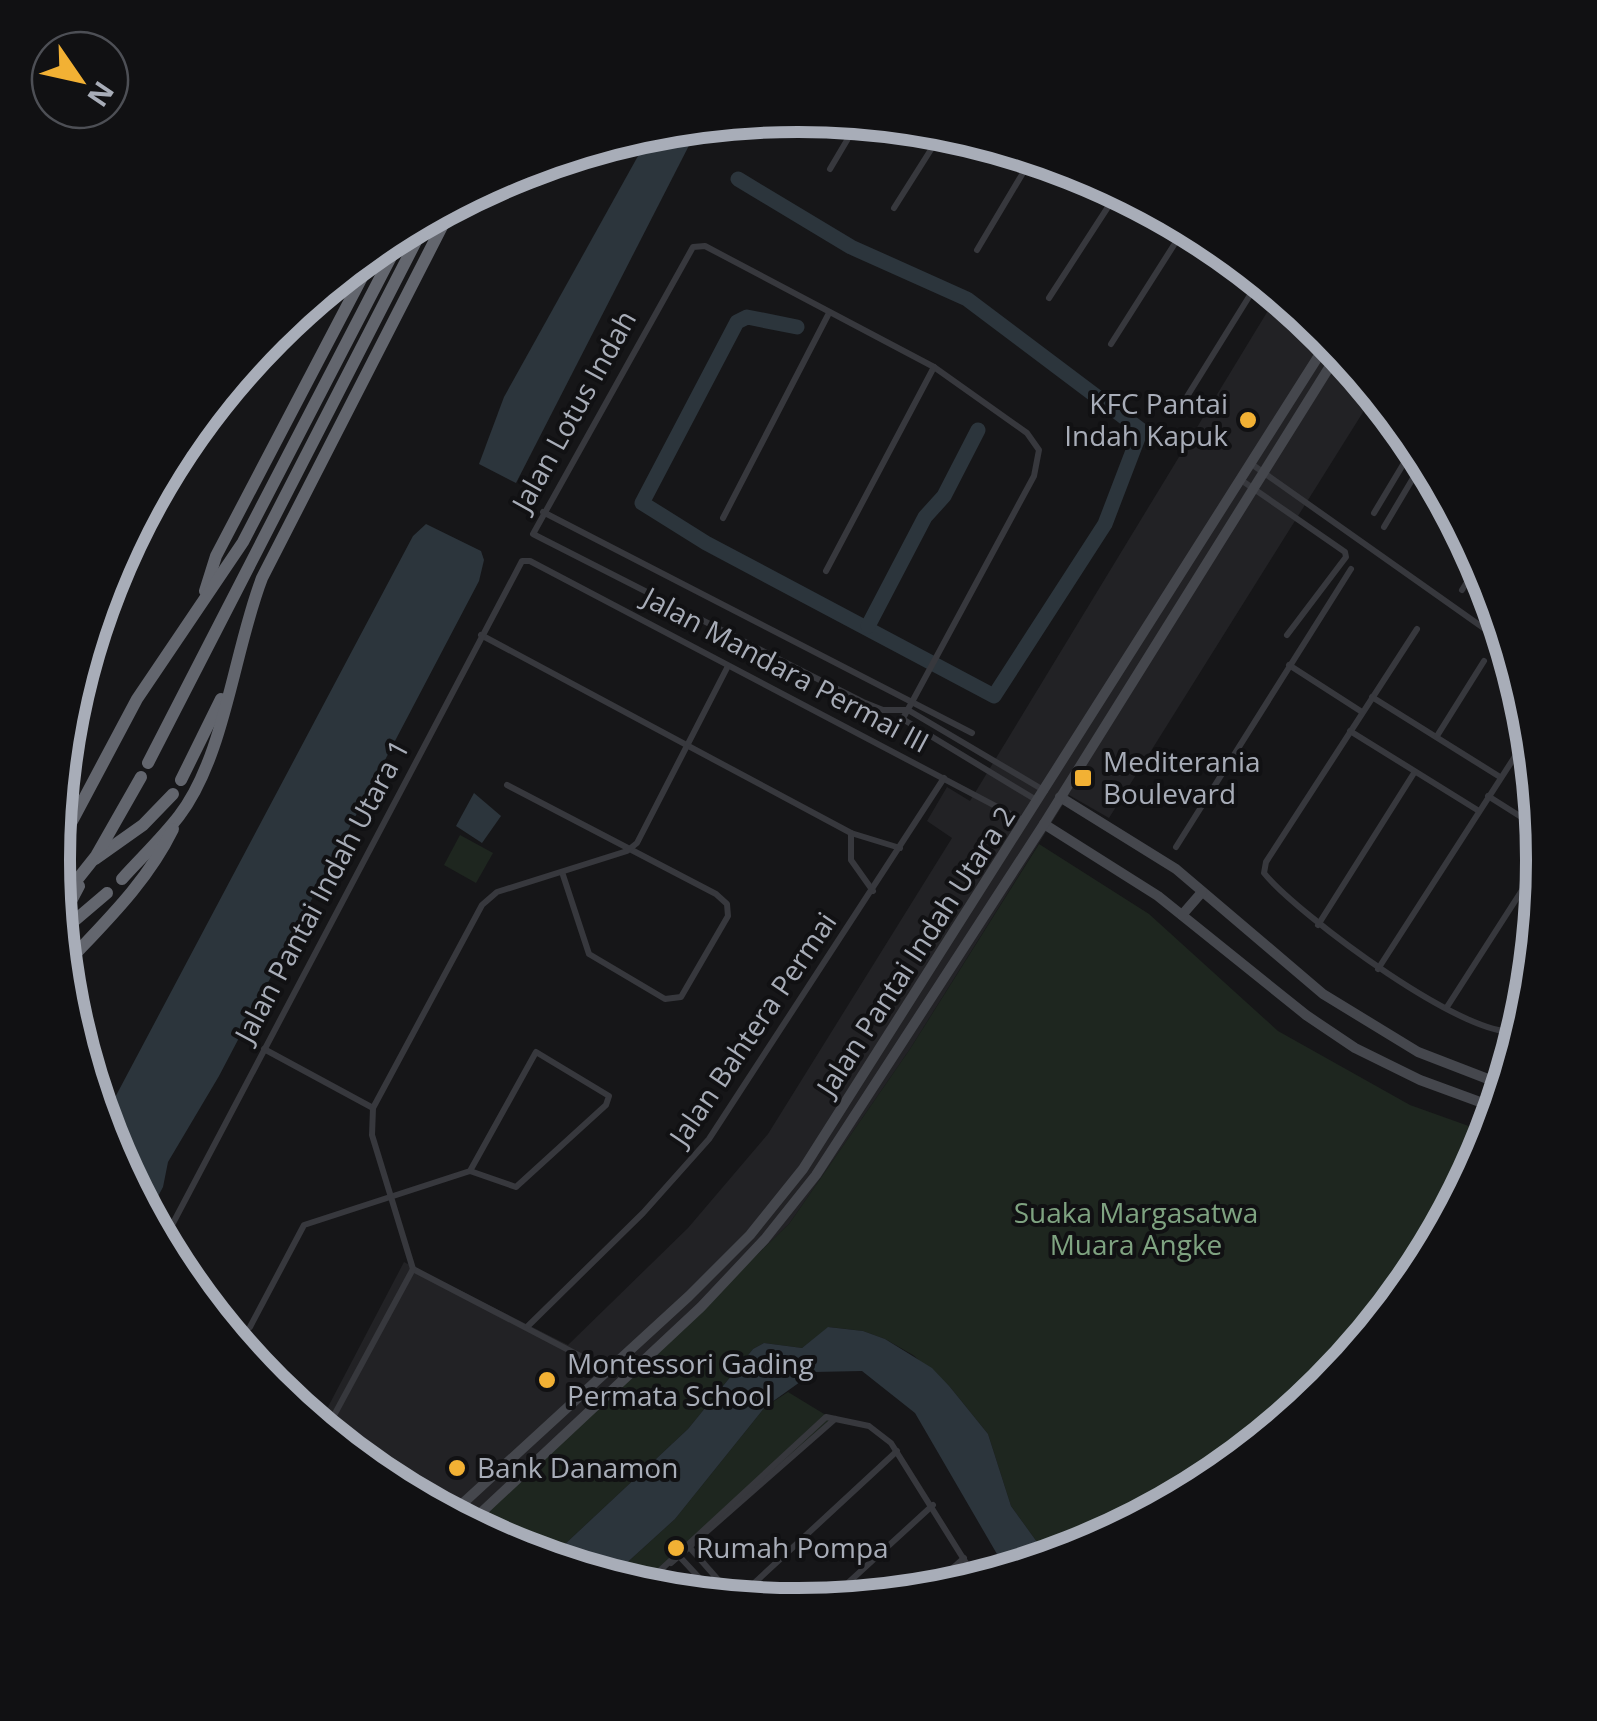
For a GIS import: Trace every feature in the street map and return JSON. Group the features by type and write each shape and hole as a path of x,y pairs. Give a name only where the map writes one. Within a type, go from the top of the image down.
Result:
{"highway":[{"path":"76,953 148,874 181,814 213,745 262,578 443,225"},
{"path":"148,763 416,241"},
{"path":"72,821 115,736 243,542 391,257"},
{"path":"202,603 216,556 361,278"},
{"path":"181,780 232,674"},
{"path":"72,899 140,777"},
{"path":"71,887 91,862 143,825 173,794"},
{"path":"122,879 181,814"},
{"path":"73,922 107,892"}],"street":[{"path":"830,169 850,134"},
{"path":"894,208 934,145"},
{"path":"977,250 1026,169"},
{"path":"1050,298 1111,202"},
{"path":"1111,344 1178,239"},
{"name":"Jalan Lotus Indah","path":"900,716 921,686 1039,462 1033,438 934,367 828,315 705,246 693,247 533,534 864,702 900,716 1042,796"},
{"path":"1178,411 1252,291"},
{"path":"722,518 828,315"},
{"name":"Jalan Pantai Indah Utara 2","path":"460,1505 750,1235 803,1169 1321,352"},
{"name":"Jalan Pantai Indah Utara 2","path":"479,1515 700,1307 765,1239 816,1175 1044,824 1331,364"},
{"path":"826,571 934,367"},
{"path":"1374,513 1406,459"},
{"path":"1250,463 1490,632"},
{"path":"1384,527 1415,474"},
{"path":"1240,479 1345,552 1346,558 1287,636"},
{"path":"543,512 910,706 972,733"},
{"name":"Jalan Pantai Indah Utara 1","path":"170,1228 524,560"},
{"name":"Jalan Mandara Permai III","path":"524,560 1025,822"},
{"path":"1176,847 1351,569"},
{"path":"1462,590 1470,577"},
{"path":"1417,628 1263,870 1318,925 1378,969 1447,1008 1506,1032"},
{"path":"481,635 852,833 900,848"},
{"path":"1436,737 1484,661"},
{"path":"1290,665 1362,712"},
{"path":"608,1370 413,1269 372,1135 373,1108 482,904 497,892 627,851 638,843 728,666"},
{"path":"1372,697 1500,778"},
{"path":"910,706 1042,796 1050,794 1066,770 1078,767"},
{"path":"1350,730 1479,811"},
{"path":"1378,969 1518,750"},
{"path":"1318,925 1414,772"},
{"name":"Jalan Bahtera Permai","path":"528,1326 643,1214 709,1139 944,778"},
{"path":"506,785 716,894 727,904 728,916 680,997 665,998 589,954 562,872"},
{"path":"1488,796 1525,819"},
{"path":"1060,797 1152,852 1322,994 1418,1052 1492,1081"},
{"path":"1044,824 1182,916 1355,1048 1420,1080 1485,1104"},
{"path":"852,833 851,860 873,892"},
{"path":"1447,1008 1526,884"},
{"path":"1182,916 1202,892"},
{"path":"264,1049 373,1108"},
{"path":"250,1327 299,1229 470,1171 516,1187 606,1105 609,1096 536,1052 470,1171"},
{"path":"332,1419 413,1269"},
{"path":"655,1575 813,1434 835,1420 868,1426 897,1451 970,1568"},
{"path":"750,1587 897,1451"},
{"path":"843,1587 933,1505"},
{"path":"689,1547 722,1585"},
{"path":"679,1556 704,1583"},
{"path":"947,1574 964,1558"}],"shaded area":[{"path":"692,140 516,483 479,464 504,397 642,149"},
{"path":"1271,306 1314,345 1367,406 1109,818 1069,795 910,1049 789,1224 484,1517 394,1466 325,1413 404,1262 568,1345 688,1228 768,1134 952,838 927,821 947,787 970,801"},
{"path":"426,524 481,551 484,560 479,581 219,1076 168,1162 155,1202 112,1103 413,536"},
{"path":"474,793 501,816 482,843 456,826"},
{"path":"828,1327 863,1331 885,1339 932,1368 988,1434 1011,1506 1041,1547 1000,1560 915,1413 862,1371 814,1372 765,1407 675,1519 622,1567 560,1549 688,1429 753,1349 764,1343 802,1348"}],"green space":[{"path":"460,835 493,853 476,883 444,865"},
{"name":"Suaka Margasatwa Muara Angke","path":"1039,844 1149,914 1278,1031 1410,1105 1476,1129 1452,1183 1404,1265 1314,1376 1203,1466 1121,1514 1077,1534 1041,1547 1011,1506 988,1434 950,1387 913,1355 885,1339 863,1331 829,1327 802,1348 764,1343 753,1349 688,1429 560,1549 483,1517 789,1224 910,1049"},
{"path":"788,1392 834,1420 655,1575 622,1567 675,1519 765,1407"}],"waterway":[{"path":"738,179 851,247 967,299 1141,430 1105,524 994,696 706,543 642,503 737,322 747,317 797,327"},
{"path":"868,626 925,517 944,496 978,430"}],"place":[{"name":"KFC Pantai Indah Kapuk","path":"1248,420"},
{"name":"Mediterania Boulevard","path":"1083,778"},
{"name":"Montessori Gading Permata School","path":"547,1380"},
{"name":"Bank Danamon","path":"457,1468"},
{"name":"Rumah Pompa","path":"676,1548"}]}
